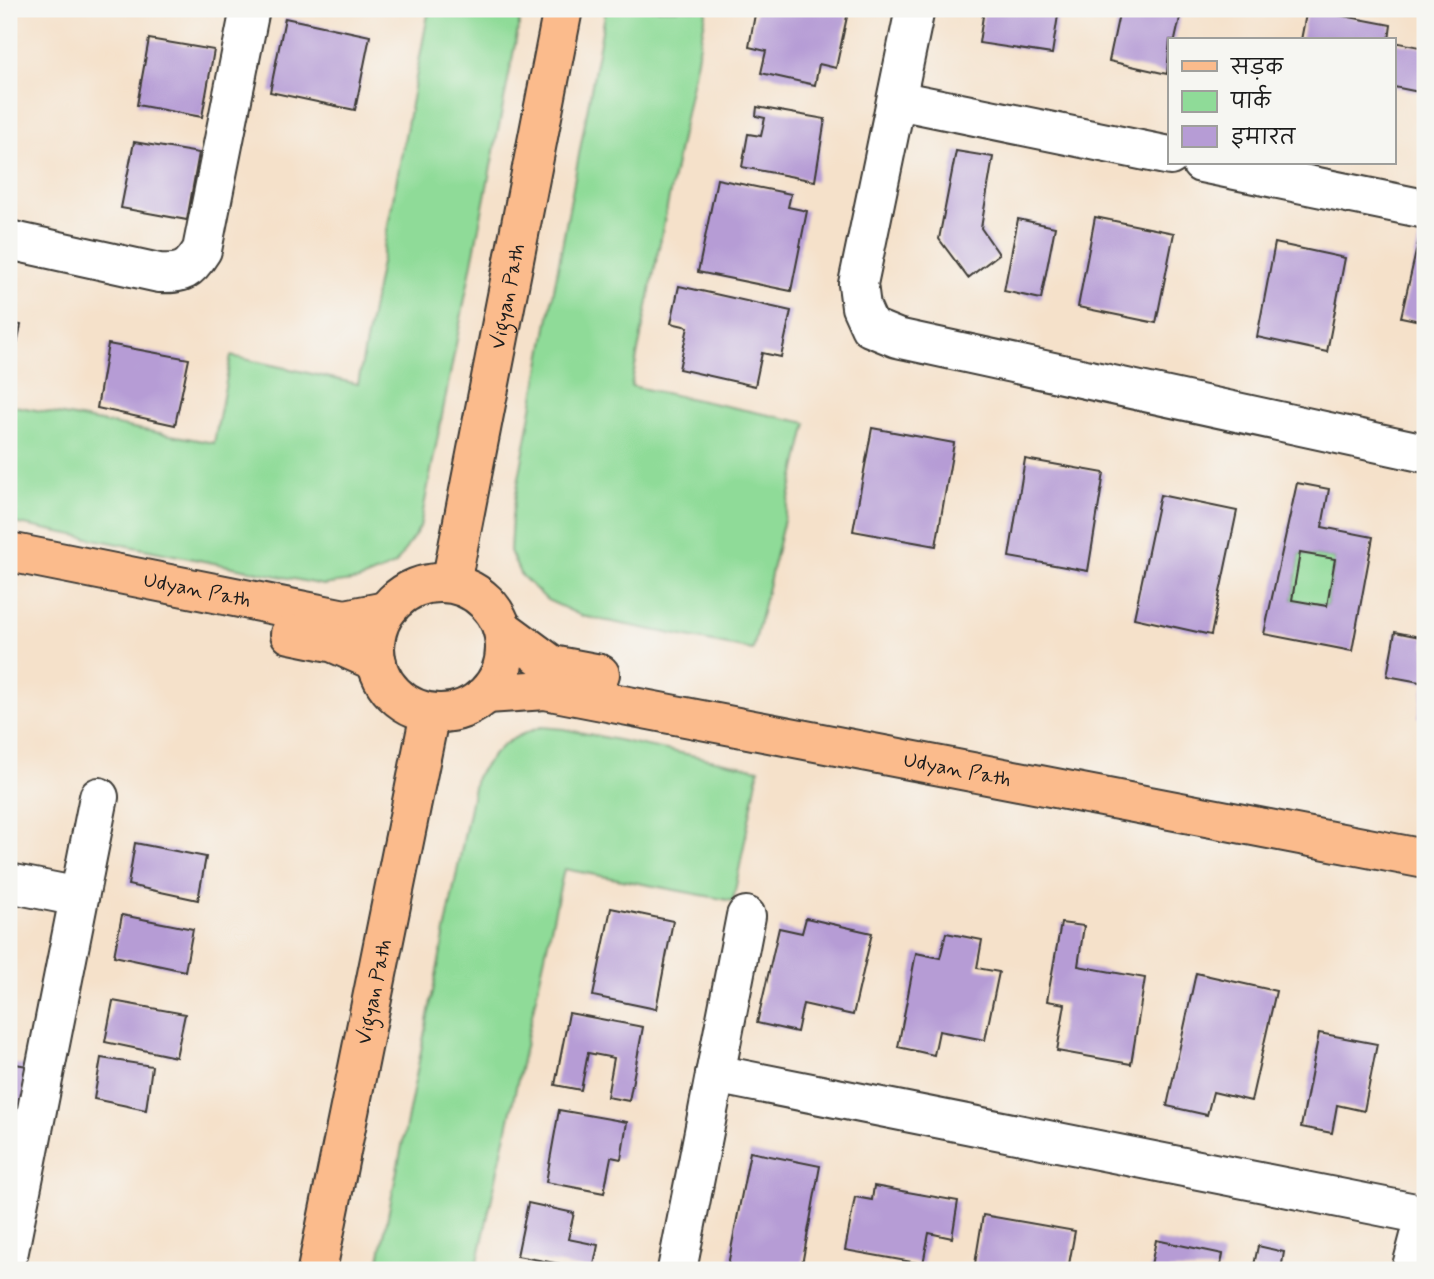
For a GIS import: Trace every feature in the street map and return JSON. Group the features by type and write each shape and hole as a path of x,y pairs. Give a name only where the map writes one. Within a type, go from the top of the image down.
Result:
{"main road":[{"name":"Vigyan Path","path":"451,583 564,9"},
{"name":"Udyan Path","path":"9,552 345,619 386,611"},
{"name":"Udyan Path","path":"9,579 334,643 377,663"},
{"path":"430,583 451,583 473,591 494,609 503,629 505,659 498,680 487,694 467,708 453,713 430,713 405,703 387,686 377,663 376,637 386,611 402,594 430,583"},
{"name":"Udyan Path","path":"503,629 552,665 1425,832"},
{"name":"Udyan Path","path":"487,694 545,690 1425,859"},
{"name":"Vigyan Path","path":"317,1270 430,713"}],"street":[{"path":"9,240 159,273 180,274 193,263 202,250 250,9"},
{"path":"915,9 858,284 861,307 870,327 897,338 1425,453"},
{"path":"897,100 1168,156"},
{"path":"1206,164 1425,209"},
{"path":"9,1251 99,797"},
{"path":"9,883 79,897"},
{"path":"677,1270 746,916"},
{"path":"715,1074 1425,1216 1411,1270"}],"green space":[{"path":"429,9 522,9 420,527 395,565 359,580 323,585 9,522 9,405 214,443 231,356 358,384"},
{"path":"606,9 707,9 631,386 807,423 753,650 582,616 547,600 520,574 510,551 512,516"},
{"path":"1300,553 1335,559 1327,606 1292,600"},
{"path":"541,727 564,729 759,769 733,901 564,869 476,1270 377,1270 476,777 503,745"}],"building":[{"path":"756,9 831,9 848,12 836,68 819,64 815,85 761,73 766,51 749,47"},
{"path":"984,9 1059,9 1052,54 979,43"},
{"path":"1120,9 1182,9 1175,38 1168,38 1167,74 1109,61"},
{"path":"1307,9 1391,25 1389,38 1301,38"},
{"path":"285,18 370,36 355,110 270,92"},
{"path":"149,39 214,50 202,117 137,105"},
{"path":"1396,42 1425,48 1419,92 1396,87"},
{"path":"757,107 825,119 815,181 742,167 748,134 761,136 765,118 756,116"},
{"path":"134,142 199,153 187,220 121,208"},
{"path":"956,151 993,157 981,228 999,254 968,278 939,239"},
{"path":"717,179 791,194 788,207 807,211 791,291 698,272"},
{"path":"1095,217 1174,233 1156,323 1078,307"},
{"path":"1018,219 1055,227 1041,299 1004,291"},
{"path":"1421,230 1425,231 1425,322 1401,317"},
{"path":"1275,243 1345,258 1327,352 1257,337"},
{"path":"679,286 791,311 781,357 762,353 755,386 679,369 688,327 671,323"},
{"path":"9,323 21,325 10,377 9,377"},
{"path":"108,344 189,359 175,425 97,408"},
{"path":"872,428 954,443 936,546 853,531"},
{"path":"1025,459 1104,473 1088,571 1009,557"},
{"path":"1297,483 1329,489 1322,527 1373,537 1352,651 1264,634","holes":["1300,553 1335,559 1327,606 1292,600"]},
{"path":"1160,495 1237,511 1211,635 1134,618"},
{"path":"1395,632 1425,638 1425,683 1387,676"},
{"path":"1425,684 1425,720 1418,718"},
{"path":"135,843 206,857 198,900 128,885"},
{"path":"611,908 673,921 656,1009 593,996"},
{"path":"122,915 193,929 185,971 114,956"},
{"path":"806,918 872,933 853,1015 803,1004 797,1032 757,1023 779,928 802,933"},
{"path":"1061,923 1084,926 1078,966 1145,978 1131,1064 1057,1051 1065,1004 1047,1001"},
{"path":"946,933 982,940 977,968 999,972 985,1040 939,1031 934,1055 898,1047 916,953 940,958"},
{"path":"1196,973 1276,991 1251,1101 1213,1092 1207,1115 1167,1106"},
{"path":"113,1001 185,1014 176,1057 105,1042"},
{"path":"569,1013 643,1027 629,1101 607,1097 614,1058 588,1053 581,1090 555,1085"},
{"path":"1319,1033 1377,1044 1364,1111 1337,1105 1332,1133 1301,1127"},
{"path":"101,1058 152,1066 146,1110 94,1099"},
{"path":"9,1063 34,1067 21,1133 9,1130"},
{"path":"559,1110 627,1122 621,1159 611,1157 604,1193 546,1182"},
{"path":"750,1152 820,1166 801,1270 727,1270"},
{"path":"874,1186 958,1201 952,1238 929,1233 923,1264 845,1250 855,1197 872,1200"},
{"path":"528,1203 574,1213 568,1239 598,1245 593,1270 517,1256"},
{"path":"983,1215 1075,1231 1068,1270 974,1270"},
{"path":"1156,1240 1223,1254 1220,1270 1150,1270"},
{"path":"1258,1246 1284,1252 1281,1270 1253,1270"}]}
